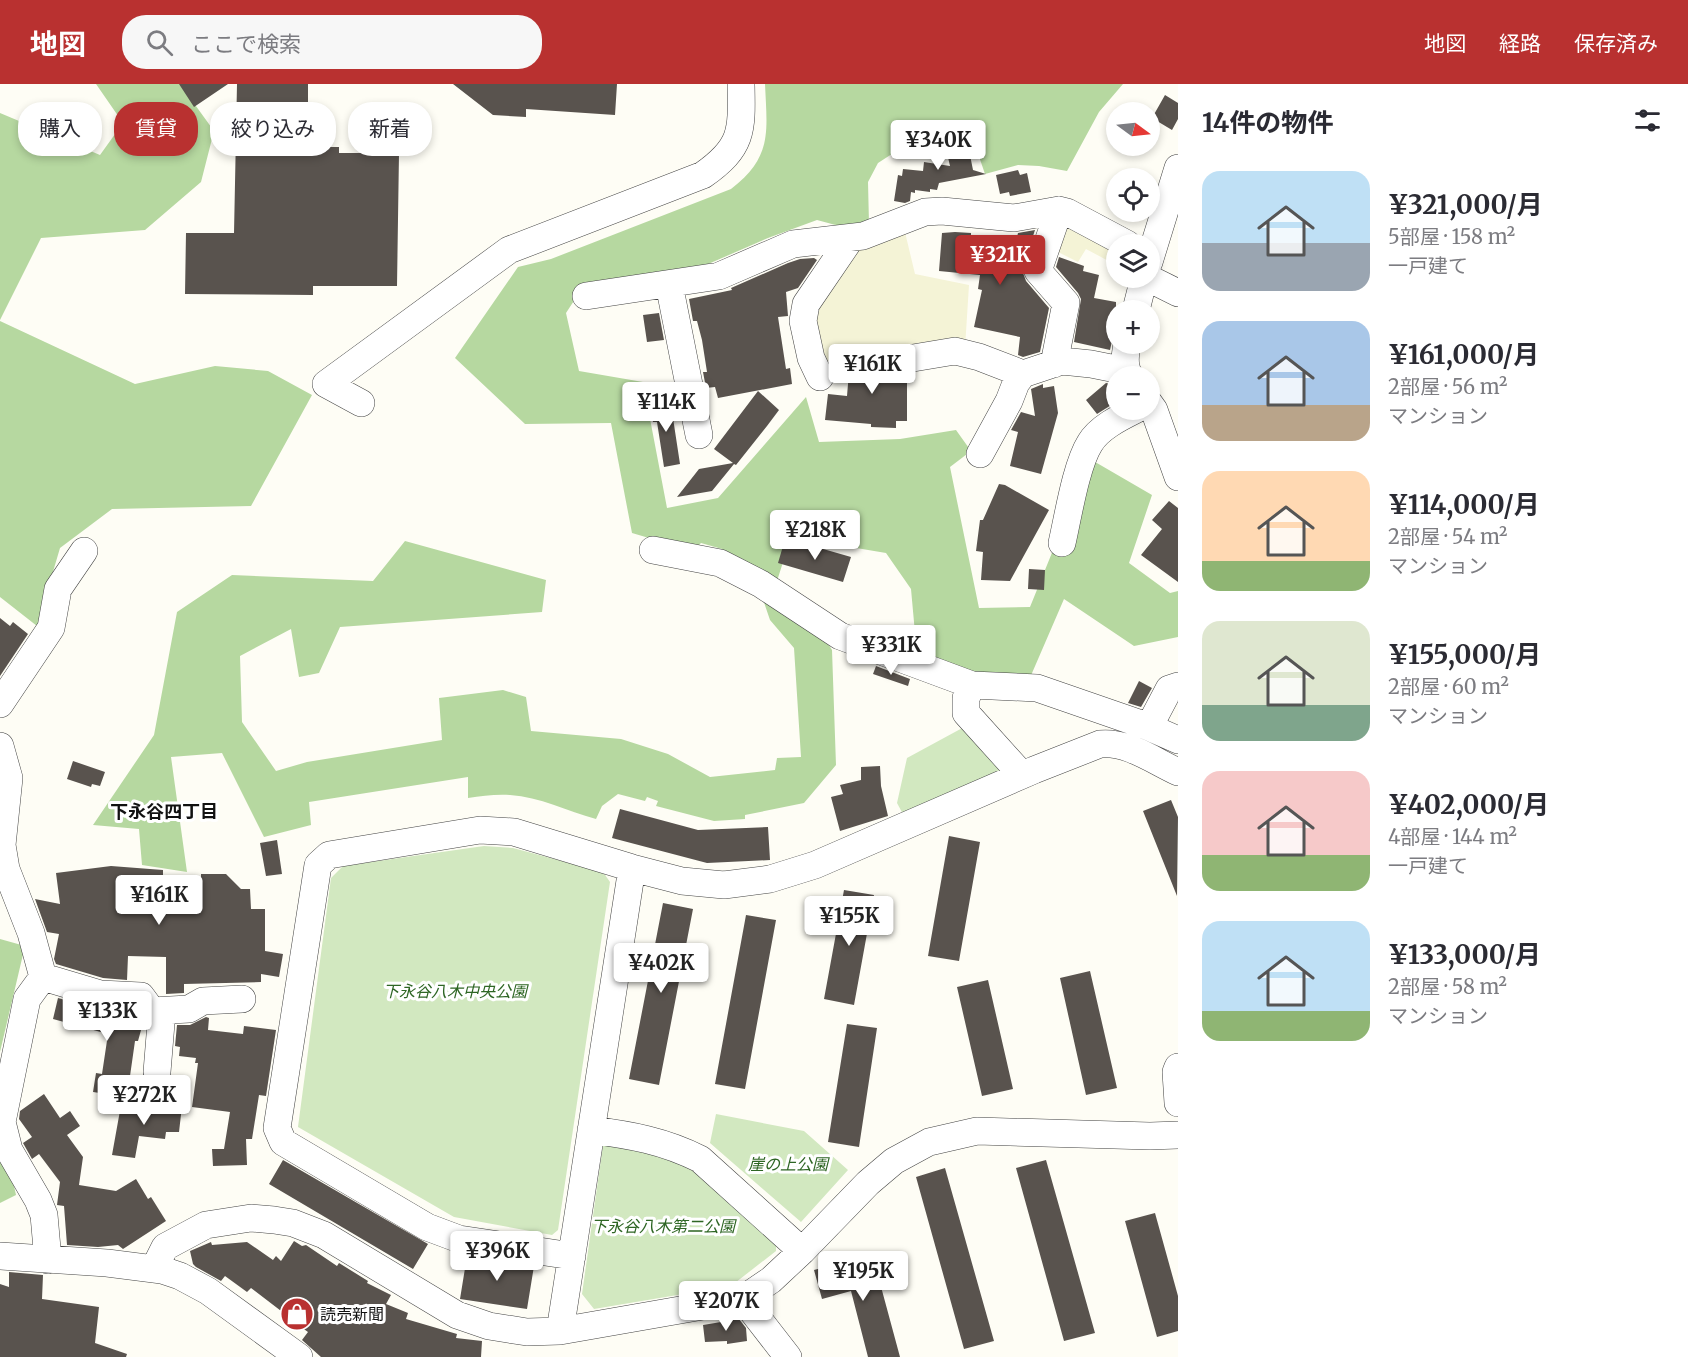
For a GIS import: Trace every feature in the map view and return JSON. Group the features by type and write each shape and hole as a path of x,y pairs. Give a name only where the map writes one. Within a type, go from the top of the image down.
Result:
{"street":[{"path":"361,403 326,384 509,250 703,175 718,164 734,148 740,130 741,84"},
{"path":"1158,234 1178,168"},
{"path":"1054,364 1066,303 1038,271 1059,210"},
{"path":"586,296 719,276 793,244 863,236 925,212 942,211 1014,218 1059,210 1108,234"},
{"path":"820,377 812,358 803,321 806,304 851,237"},
{"path":"1160,277 1178,293"},
{"path":"669,284 699,435"},
{"path":"913,358 955,351 979,357 1023,374"},
{"path":"980,454 1016,383 1023,374 1062,362 1091,364 1106,368"},
{"path":"1062,543 1080,467 1090,442 1108,425 1117,420"},
{"path":"1158,420 1178,477"},
{"path":"653,550 720,562 761,584 840,636 972,685 1037,688 1149,727 1178,740"},
{"path":"0,704 51,628 58,589 84,551"},
{"path":"972,685 966,698 966,713 1022,775"},
{"path":"1149,727 1169,689 1178,686"},
{"path":"572,1256 459,1239 426,1227 283,1142 277,1128 318,865 329,855 480,830 514,832 682,881 724,885 770,879 815,865 1090,746 1110,743 1129,748 1178,772"},
{"path":"0,746 9,778 2,845 6,868 31,933 42,976 27,999 2,1122 9,1150 44,1215 48,1260"},
{"path":"560,1331 632,868"},
{"path":"42,976 100,994 141,996 152,1011 189,1009 203,1001 242,999"},
{"path":"157,1072 162,1011"},
{"path":"1178,1067 1178,1103"},
{"path":"591,1130 640,1136 681,1149 700,1159 802,1251"},
{"path":"155,1267 165,1247 206,1225 251,1218 293,1223 324,1235 473,1322 527,1332 560,1331 743,1299 771,1280 868,1183 894,1161 929,1143 977,1131 1178,1135"},
{"path":"0,1256 155,1267 180,1276 208,1291 299,1357"},
{"path":"743,1299 788,1357"}],"green space":[{"path":"96,84 180,84 193,102 114,102 114,110"},
{"path":"765,84 1123,84 1099,112 1067,171 1018,165 985,174 972,136 936,132 915,139 878,163 868,182 869,224 854,230 817,220 699,268 579,293 566,313 579,371 643,382 667,508 718,498 806,397 819,442 900,439 956,430 971,451 950,467 979,608 1030,607 1090,459 1152,495 1129,563 1170,593 1178,591 1178,637 1134,646 1064,599 1026,687 917,655 911,589 886,553 791,537 777,581 809,613 832,650 836,765 804,803 745,815 745,819 714,821 656,806 658,801 647,797 645,801 618,794 602,806 596,819 521,796 468,798 468,777 309,802 311,825 264,837 222,753 171,757 187,872 142,865 139,829 93,825 154,735 177,612 232,575 373,581 405,541 546,580 542,612 340,627 319,673 299,677 291,629 240,656 242,722 276,771 307,762 442,740 439,698 503,690 526,697 531,731 621,739 668,754 710,777 775,770 777,758 801,757 794,648 770,620 755,576 721,558 722,549 701,543 693,551 632,533 611,423 525,424 455,358 518,267 551,259 731,189 745,177 761,154 766,116"},
{"path":"198,109 210,125 210,147 201,182 145,230 41,238 0,320 0,113 18,121 18,156 102,156 102,152 114,136 114,156 198,156"},
{"path":"1063,215 1106,239 1106,260 1086,249 1078,262 1052,249"},
{"path":"904,228 915,274 969,285 965,348 912,352 899,360 898,350 818,363 816,299 854,247"},
{"path":"0,321 135,384 215,366 268,371 312,395 251,506 112,509 60,548 37,626 0,597"},
{"path":"966,726 1000,770 904,816 897,803 907,758"},
{"name":"下永谷八木中央公園","path":"484,846 513,848 603,872 610,882 558,1230 552,1235 454,1217 298,1127 331,878 343,866"},
{"path":"0,939 25,946 0,1052"},
{"name":"崖の上公園","path":"716,1114 804,1131 848,1170 801,1222 710,1143"},
{"path":"0,1123 16,1195 0,1203"},
{"name":"下永谷八木第二公園","path":"604,1138 698,1162 776,1235 776,1251 731,1286 594,1309 582,1294"}],"building":[{"path":"179,84 228,84 198,104 198,102 191,102"},
{"path":"237,84 308,84 308,102 237,102"},
{"path":"453,84 617,84 615,115 526,109 526,117 493,115"},
{"path":"1165,95 1178,103 1178,119 1172,130 1160,123 1160,104"},
{"path":"966,135 973,170 986,174 939,183 937,190 930,189 930,192 915,190 915,193 911,192 910,201 905,203 894,201 898,175 902,176 903,169 923,171 924,162 950,166 944,140"},
{"path":"336,147 339,147 339,153 348,153 348,156 399,156 397,286 313,286 313,295 185,294 186,233 234,233 236,156 336,156"},
{"path":"1018,170 1020,175 1027,173 1031,192 1010,196 1009,192 1000,194 996,175"},
{"path":"1035,230 1023,266 1023,273 1026,281 1049,308 1040,352 1023,357 1018,355 1020,337 974,327 982,290 978,289 980,275 939,271 942,233 971,233 971,238 1011,244 1012,236 1017,237 1018,233"},
{"path":"1059,257 1084,266 1083,271 1099,275 1094,298 1106,300 1106,349 1074,342 1081,299 1056,267"},
{"path":"814,258 817,260 798,288 786,292 788,316 778,317 786,369 790,368 792,384 718,398 715,387 706,388 703,372 707,372 702,340 697,321 693,321 689,299 732,290 731,288 788,263"},
{"path":"659,313 664,340 647,342 643,315"},
{"path":"886,352 888,370 900,367 907,372 907,421 896,421 896,428 871,427 871,424 825,420 828,394 847,396 849,372 862,373 860,356"},
{"path":"1106,383 1106,408 1097,414 1086,400"},
{"path":"1043,384 1043,388 1054,386 1058,413 1041,474 1010,466 1018,432 1011,430 1021,412 1035,416 1031,389"},
{"path":"758,391 779,410 767,426 712,491 677,497 699,469 733,463 714,449"},
{"path":"666,402 667,405 671,405 680,464 664,467 657,422 653,422 651,404"},
{"path":"999,484 1005,485 1049,510 1010,581 981,580 983,552 976,551 980,520 983,520"},
{"path":"1169,501 1178,508 1178,582 1141,555 1162,529 1152,520"},
{"path":"792,540 851,557 843,582 778,563 783,546 790,548"},
{"path":"1029,569 1045,570 1044,590 1028,589"},
{"path":"0,618 10,626 13,622 28,634 0,676"},
{"path":"876,666 910,679 908,686 873,674"},
{"path":"1139,681 1152,688 1141,707 1128,703"},
{"path":"73,761 105,772 100,786 92,784 91,787 67,779"},
{"path":"880,766 881,786 888,816 840,831 831,797 843,794 840,785 861,780 861,767"},
{"path":"1171,800 1178,817 1177,896 1143,811"},
{"path":"620,809 698,830 768,827 770,860 707,863 612,838"},
{"path":"949,836 980,842 959,961 928,956"},
{"path":"277,840 282,874 266,876 260,843"},
{"path":"111,866 163,870 163,879 201,880 201,874 226,874 241,889 250,889 251,909 265,909 265,951 283,954 279,977 261,974 261,982 184,984 184,993 166,994 166,957 128,956 127,980 103,978 56,964 54,959 59,934 47,932 35,899 60,904 56,873"},
{"path":"844,890 874,895 854,1005 824,999"},
{"path":"663,903 693,909 659,1085 629,1079"},
{"path":"746,915 776,920 745,1089 715,1084"},
{"path":"1090,971 1117,1088 1086,1095 1060,978"},
{"path":"988,980 1013,1089 982,1096 957,987"},
{"path":"58,998 96,1009 133,1011 143,1023 138,1041 135,1041 127,1097 93,1092 96,1073 102,1074 108,1034 53,1019"},
{"path":"206,1017 209,1018 208,1030 243,1034 244,1026 276,1030 266,1096 259,1095 252,1139 246,1139 247,1165 213,1166 212,1149 224,1149 230,1112 192,1107 198,1063 195,1063 196,1058 179,1056 180,1047 175,1046 177,1025 190,1025"},
{"path":"847,1024 877,1028 859,1147 828,1142"},
{"path":"44,1094 60,1118 70,1111 80,1126 67,1135 83,1157 79,1185 116,1191 136,1179 148,1199 151,1197 166,1221 123,1249 118,1245 98,1247 67,1245 64,1206 57,1205 60,1182 39,1154 32,1159 23,1143 32,1137 19,1119 20,1111"},
{"path":"161,1103 182,1106 179,1132 166,1132 165,1139 139,1136 135,1158 112,1155 121,1105 160,1110"},
{"path":"283,1160 428,1244 413,1269 269,1184"},
{"path":"1046,1160 1095,1333 1064,1341 1016,1168"},
{"path":"945,1168 994,1341 964,1349 916,1177"},
{"path":"1155,1213 1178,1296 1178,1331 1157,1337 1125,1221"},
{"path":"294,1241 302,1246 306,1245 337,1266 339,1263 368,1281 367,1283 391,1295 386,1304 408,1313 406,1319 457,1334 456,1338 482,1341 481,1357 321,1357 302,1340 308,1332 251,1288 247,1292 225,1276 221,1281 196,1267 190,1251 211,1242 212,1245 247,1242 273,1260 276,1256 281,1261"},
{"path":"873,1254 900,1357 868,1357 851,1291 822,1299 814,1270"},
{"path":"467,1256 534,1266 527,1309 460,1299"},
{"path":"9,1272 43,1275 42,1299 99,1307 95,1343 127,1354 126,1357 0,1357 0,1284 9,1287"},
{"path":"739,1319 746,1328 747,1341 727,1344 727,1341 705,1342 703,1325"}],"place":[{"name":"読売新聞","path":"297,1314"}],"district":[{"name":"下永谷四丁目","path":"164,811"}]}
